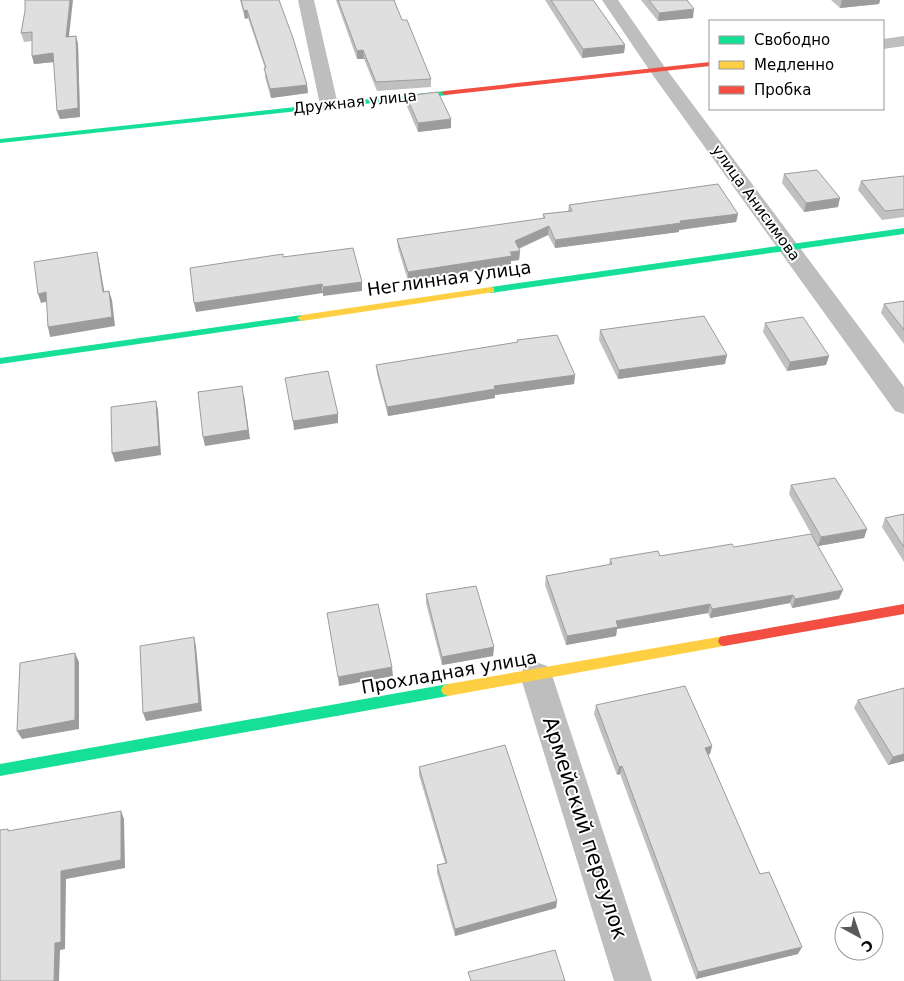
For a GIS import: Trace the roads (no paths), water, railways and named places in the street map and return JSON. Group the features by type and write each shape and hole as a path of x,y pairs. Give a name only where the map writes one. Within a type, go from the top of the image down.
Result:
{"street":[{"path":"306,0 330,104"},
{"name":"улица Анисимова","path":"610,0 658,70 904,405"},
{"path":"884,44 904,41"},
{"name":"Дружная улица","path":"0,141 709,64"},
{"name":"Неглинная улица","path":"0,361 789,246 904,231"},
{"name":"Прохладная улица","path":"0,770 904,609"},
{"name":"Армейский переулок","path":"536,675 633,981"}]}
